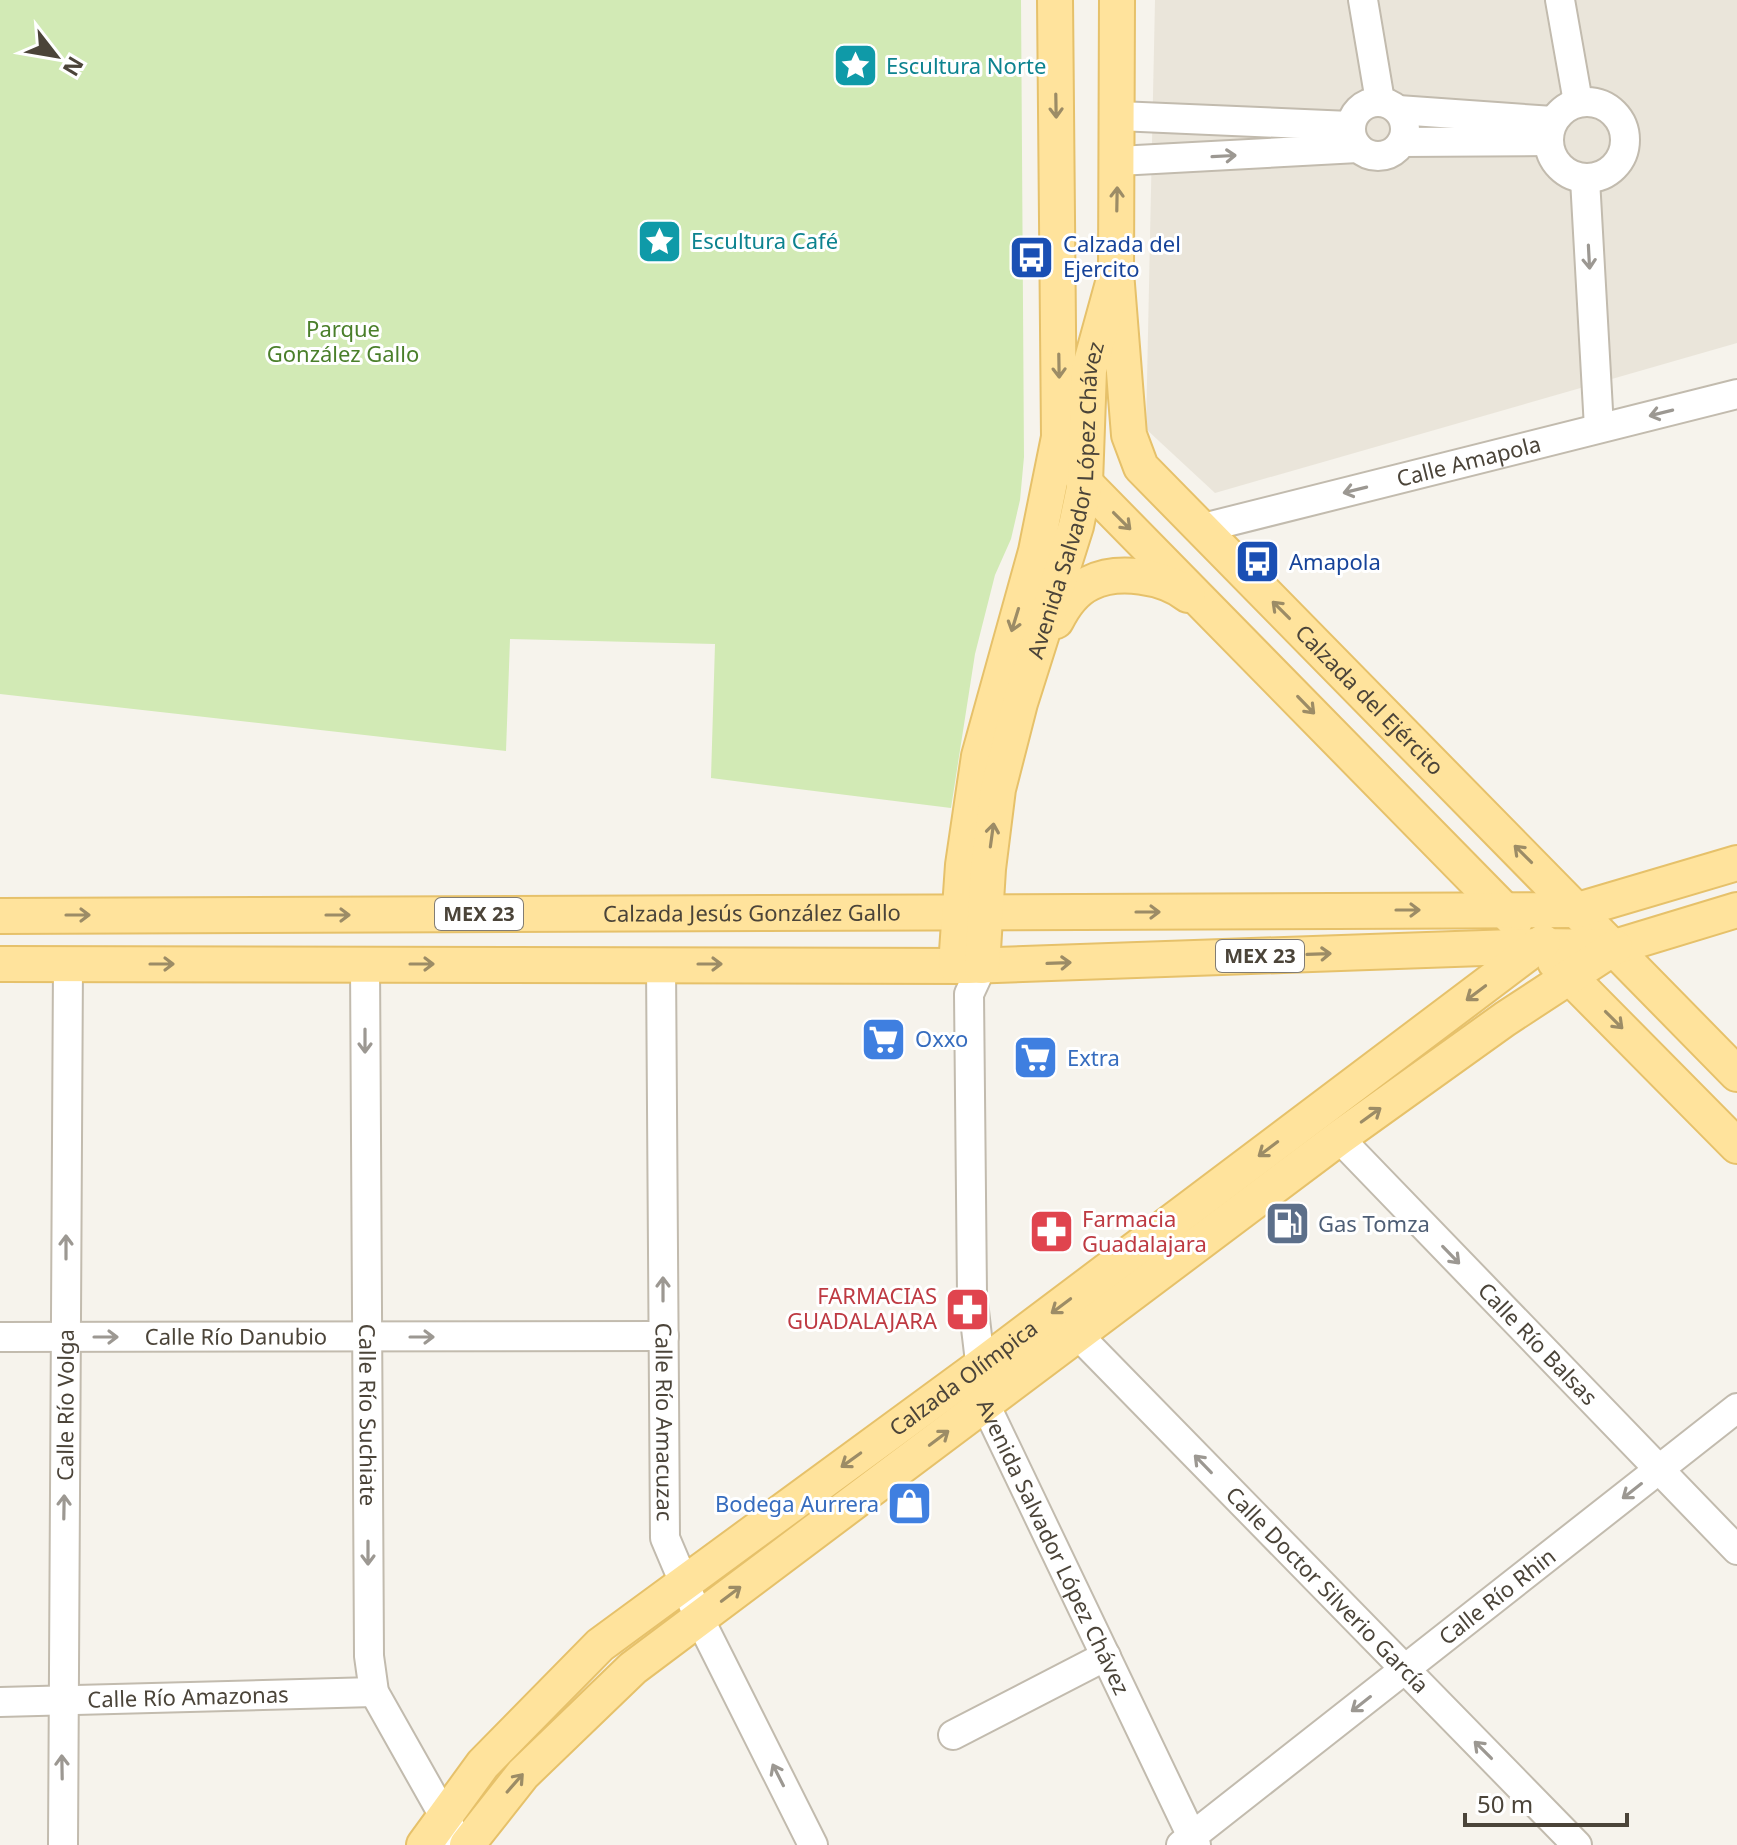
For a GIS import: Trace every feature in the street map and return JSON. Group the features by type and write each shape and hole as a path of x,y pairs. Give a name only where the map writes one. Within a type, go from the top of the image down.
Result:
{"main road":[{"name":"Avenida Salvador López Chávez","path":"969,975 979,756 1036,551 1059,437 1055,0"},
{"name":"Avenida Salvador López Chávez","path":"971,912 998,789 1034,660 1066,562 1085,483 1089,370 1116,272 1117,0"},
{"name":"Calzada del Ejército","path":"1116,272 1133,453 1141,467 1737,1074"},
{"path":"1059,437 1085,483 1239,636 1538,946 1737,1146"},
{"path":"1034,660 1074,595 1090,583 1111,578 1133,576 1182,591 1239,636"},
{"name":"MEX 23","path":"1506,910 1578,910 1737,863"},
{"path":"1651,984 1649,960 1658,935 1700,874"},
{"name":"Calzada Jesús González Gallo","path":"0,916 1506,910"},
{"name":"Calzada Olímpica","path":"424,1845 483,1764 544,1698 600,1645 683,1581 979,1367 1538,946 1578,910"},
{"name":"MEX 23","path":"0,964 661,964 969,975 1538,946 1615,947 1737,910"},
{"name":"Calzada Olímpica","path":"467,1845 523,1774 633,1668 1339,1138 1615,947"}],"street":[{"path":"1363,0 1389,106 1404,119 1402,142 1393,152 1381,156 1369,155 1354,137 1355,113 1366,104 1389,106 1551,131"},
{"path":"1560,0 1578,102"},
{"path":"1578,102 1597,102 1614,111 1624,127 1626,146 1619,163 1604,175 1585,179 1567,173 1554,160 1551,131 1560,113 1578,102"},
{"path":"1118,116 1188,119 1354,137"},
{"path":"1188,119 1189,158"},
{"path":"1402,142 1551,131"},
{"path":"1118,161 1189,158 1354,137"},
{"path":"1585,179 1599,428"},
{"name":"Calle Amapola","path":"1199,529 1737,394"},
{"name":"Calle Río Suchiate","path":"365,963 369,1656 374,1692 460,1845"},
{"name":"Calle Río Volga","path":"63,1845 68,964"},
{"name":"Calle Río Amacuzac","path":"661,964 665,1538 699,1618 813,1845"},
{"name":"Avenida Salvador López Chávez","path":"969,975 972,1294 985,1404 1106,1656 1190,1842"},
{"name":"Calle Río Balsas","path":"1339,1138 1737,1550"},
{"name":"Calle Doctor Silverio García","path":"1077,1334 1577,1845"},
{"name":"Calle Río Danubio","path":"0,1337 664,1336"},
{"name":"Calle Río Rhin","path":"1190,1842 1737,1408"},
{"path":"953,1735 1106,1656"},
{"name":"Calle Río Amazonas","path":"0,1702 374,1692"}],"shaded area":[{"path":"1155,0 1737,0 1737,343 1215,493 1146,429"}],"green space":[{"name":"Parque González Gallo","path":"0,0 1021,0 1024,457 1020,500 1011,539 995,575 975,654 951,808 711,778 715,644 510,639 506,751 0,694"}],"place":[{"name":"Escultura Norte","path":"855,66"},
{"name":"Escultura Café","path":"660,241"},
{"name":"Calzada del Ejercito","path":"1032,257"},
{"name":"Amapola","path":"1258,562"},
{"name":"Oxxo","path":"884,1039"},
{"name":"Extra","path":"1036,1058"},
{"name":"Gas Tomza","path":"1287,1224"},
{"name":"Farmacia Guadalajara","path":"1051,1232"},
{"name":"FARMACIAS GUADALAJARA","path":"968,1309"},
{"name":"Bodega Aurrera","path":"910,1504"}]}
